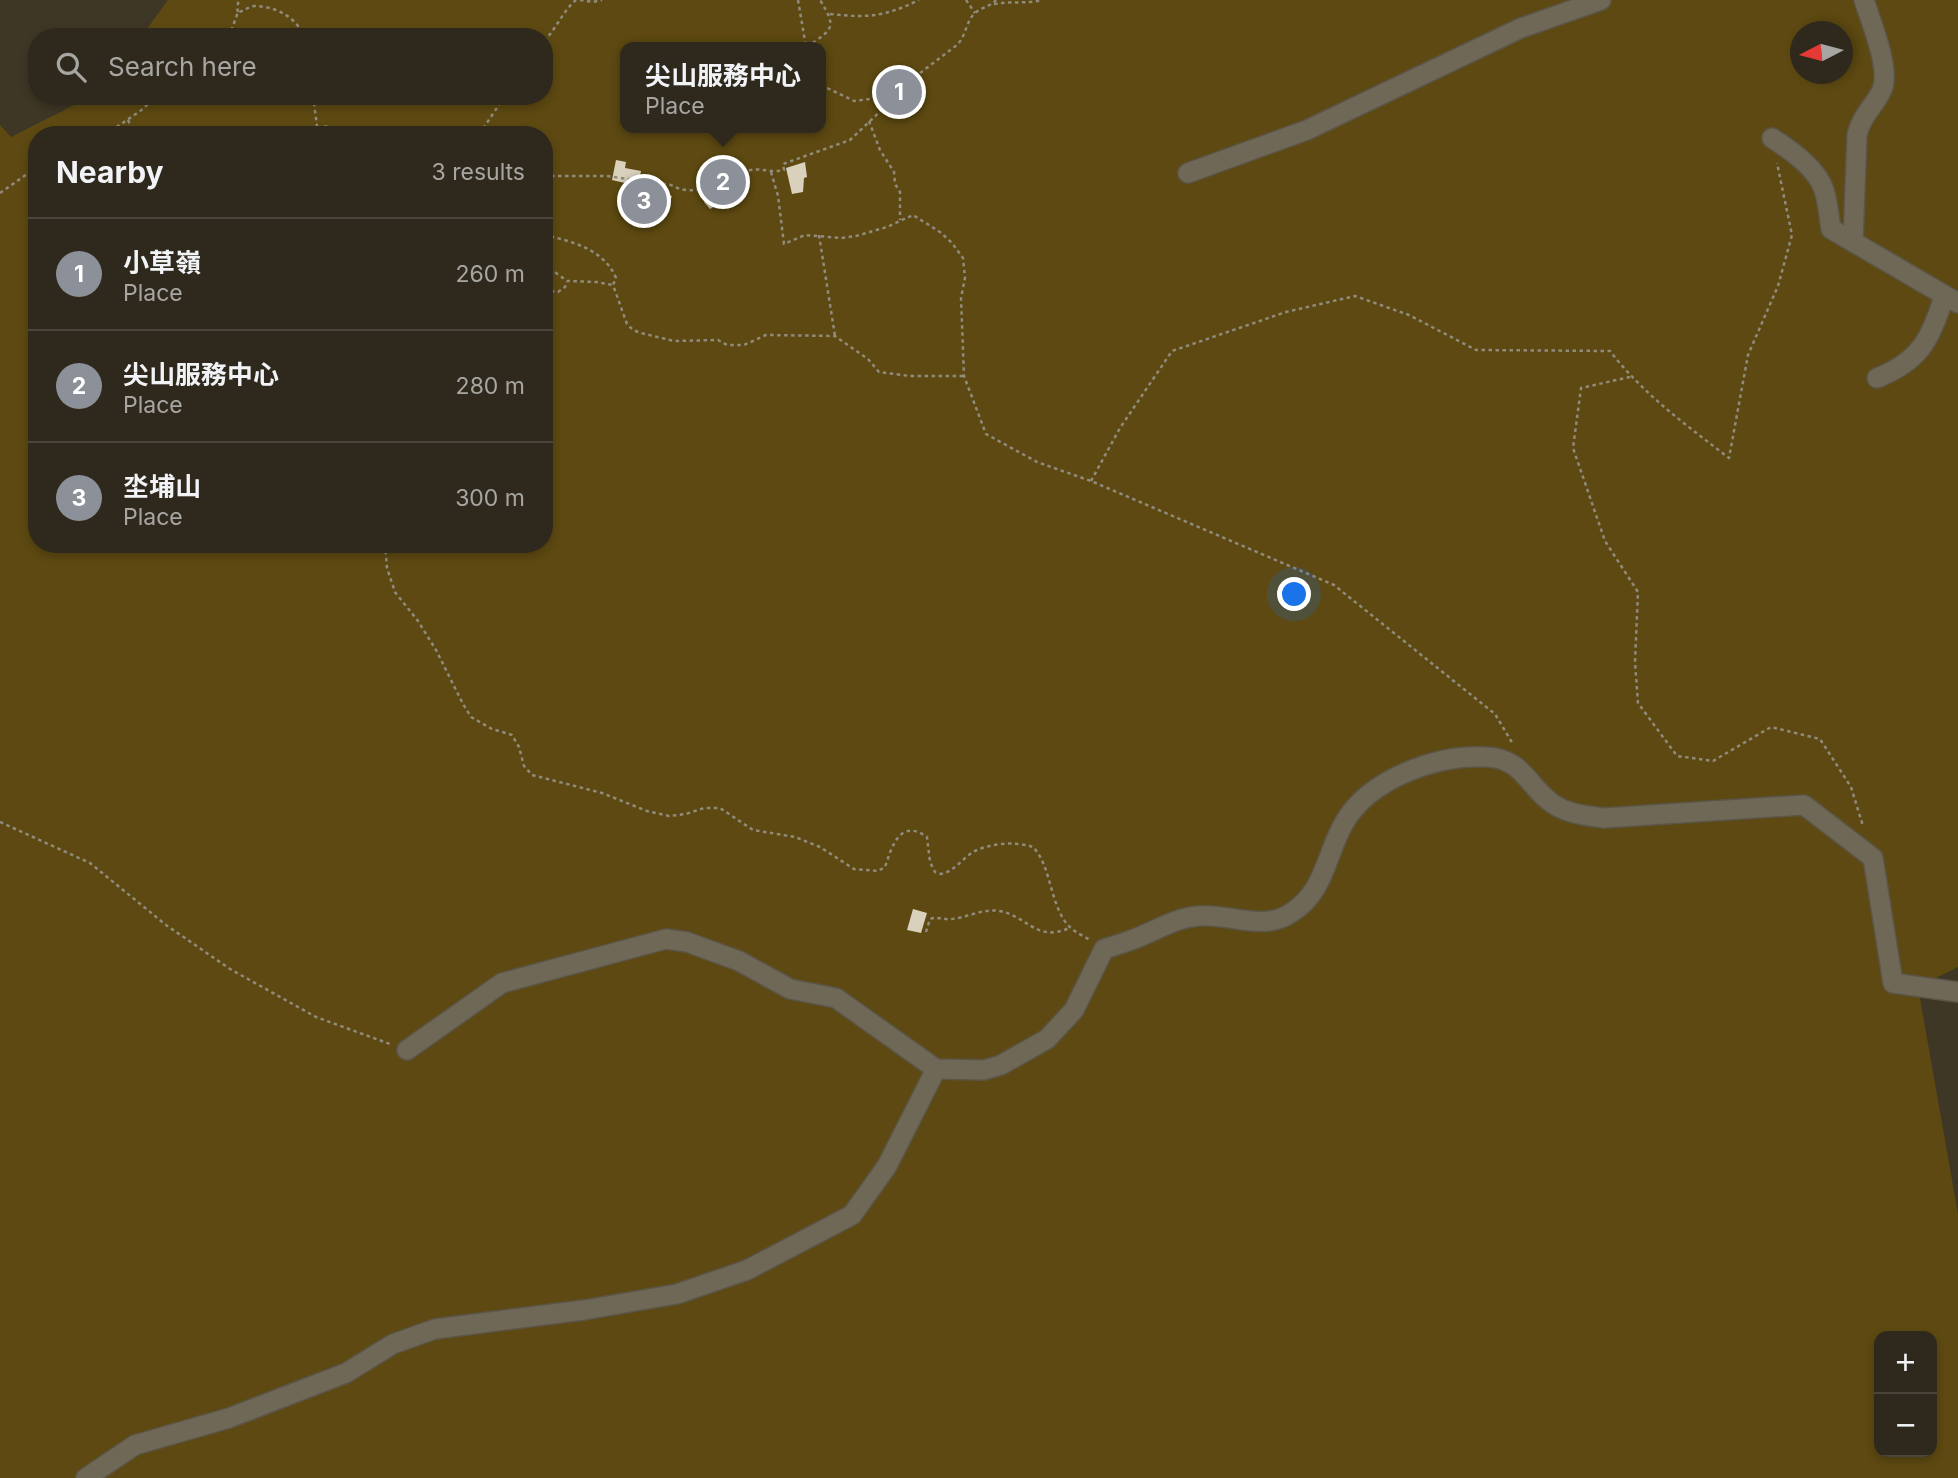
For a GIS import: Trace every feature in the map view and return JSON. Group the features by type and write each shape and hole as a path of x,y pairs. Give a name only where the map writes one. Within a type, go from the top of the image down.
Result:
{"lane":[{"path":"1188,173 1307,130 1521,28 1601,0"},
{"path":"1853,242 1857,135 1860,122 1882,88 1884,75 1864,0"},
{"path":"1772,138 1814,173 1824,188 1832,229 1951,300 1914,358 1898,370 1877,378"},
{"path":"407,1050 502,984 666,939 687,942 739,961 790,989 835,998 936,1069 984,1070 1001,1065 1047,1039 1074,1010 1104,949 1136,939 1163,924 1187,917 1212,916 1259,922 1278,920 1293,913 1308,899 1328,866 1344,824 1363,798 1389,780 1459,757 1490,757 1509,762 1521,769 1553,804 1579,815 1604,818 1804,806 1873,858 1893,983 1958,992"},
{"path":"86,1478 135,1445 229,1418 346,1373 393,1344 435,1329 584,1310 677,1294 747,1270 852,1215 887,1166 936,1069"}],"path":[{"path":"232,28 239,0"},
{"path":"553,32 566,9 578,0 603,0"},
{"path":"798,0 805,42"},
{"path":"814,42 830,28 830,14 820,0"},
{"path":"830,14 865,17 888,13 919,0"},
{"path":"966,0 975,13"},
{"path":"553,176 607,176 671,185 679,190 717,185 756,169 771,172 784,170 783,164 850,140 893,96 962,40 975,13 995,2 1024,4 1043,0"},
{"path":"238,12 250,6 280,12 291,17 301,28"},
{"path":"826,87 854,101 893,96"},
{"path":"118,126 146,105"},
{"path":"314,105 317,126 330,126"},
{"path":"485,126 499,105"},
{"path":"128,120 131,126"},
{"path":"869,121 900,192 900,220"},
{"path":"1091,481 1120,428 1172,351 1286,312 1355,296 1409,315 1476,349 1610,351 1630,377 1681,422 1729,458 1748,355 1778,286 1793,235 1772,138"},
{"path":"771,172 778,196 783,244 799,236 856,236 887,227 913,215 952,243 963,258 965,278 961,298 964,376 986,434 1037,462 1091,481 1334,585 1495,714 1521,758 1521,769"},
{"path":"0,193 28,173"},
{"path":"819,235 835,336"},
{"path":"553,237 570,241 600,257 615,273 613,285"},
{"path":"553,270 568,281 613,285"},
{"path":"553,291 558,292 568,281"},
{"path":"613,285 627,324 633,330 662,339 689,342 718,340 727,345 744,345 766,335 835,336 868,359 879,372 909,376 964,376"},
{"path":"1630,377 1581,388 1573,449 1605,541 1638,592 1635,662 1638,703 1677,756 1713,761 1772,727 1820,738 1851,787 1873,858"},
{"path":"386,553 387,568 395,592 436,650 471,717 492,729 512,735 519,747 524,766 532,775 602,793 669,816 704,808 720,808 753,830 795,836 820,847 854,869 878,871 885,867 896,838 906,831 918,831 927,837 930,862 935,872 942,874 974,852 1008,844 1025,844 1033,847 1042,856 1051,889 1069,928 1104,949"},
{"path":"0,822 90,863 166,925 230,969 316,1017 407,1050"},
{"path":"926,932 930,919 955,919 996,910 1016,916 1032,929 1060,932 1069,928"}],"shaded area":[{"path":"168,0 1958,0 1958,967 1918,987 1958,1214 1958,1478 0,1478 0,125 11,137 28,128 28,553 553,553 553,126 33,126 74,105 553,105 553,28 148,28"}],"building":[{"path":"616,160 626,162 625,168 641,171 638,186 612,180"},
{"path":"805,162 807,177 804,178 803,192 792,194 786,168"},
{"path":"731,170 740,190 710,209 704,202 714,190 707,174"},
{"path":"659,192 672,196 670,202 667,201 664,212 654,209"},
{"path":"913,909 927,913 921,933 907,930"}],"place":[{"name":"小草嶺","path":"899,92"},
{"name":"尖山服務中心","path":"723,182"},
{"name":"坔埔山","path":"644,201"}]}
